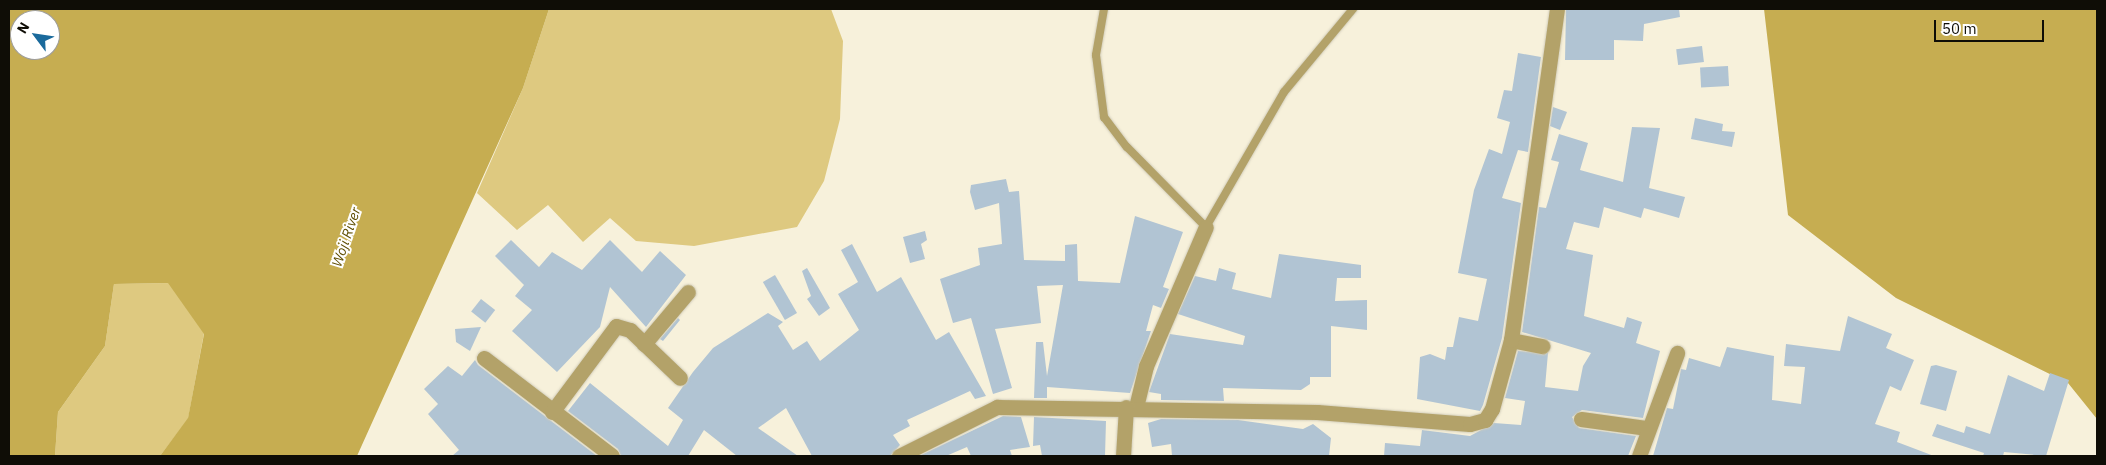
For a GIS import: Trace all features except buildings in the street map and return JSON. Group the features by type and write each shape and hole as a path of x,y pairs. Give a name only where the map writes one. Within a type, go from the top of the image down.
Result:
{"street":[{"path":"898,456 997,407 1131,407 1317,412 1470,424 1485,420 1492,409 1512,340 1557,9"},
{"path":"1123,456 1131,407 1146,366 1206,227"},
{"path":"644,344 688,292"},
{"path":"552,412 616,326 630,330 680,378"},
{"path":"1512,340 1542,346"},
{"path":"1639,456 1647,428 1677,353"},
{"path":"484,358 552,412 612,456"},
{"path":"1581,419 1647,428"}],"lane":[{"path":"1104,9 1096,55 1104,117 1127,147 1206,227 1284,92 1353,9"}],"shaded area":[{"path":"549,9 831,9 843,41 840,119 824,181 797,227 694,246 636,241 610,218 583,242 548,205 517,230 477,193 523,88"},
{"path":"169,283 204,333 188,419 160,456 55,456 58,412 105,346 114,284"}],"water":[{"name":"Woji River","path":"9,9 549,9 523,88 357,456 160,456 188,418 204,334 168,283 114,284 105,346 58,412 55,456 9,456"},
{"path":"1764,9 2097,9 2097,419 2068,383 1896,298 1788,215"}]}
